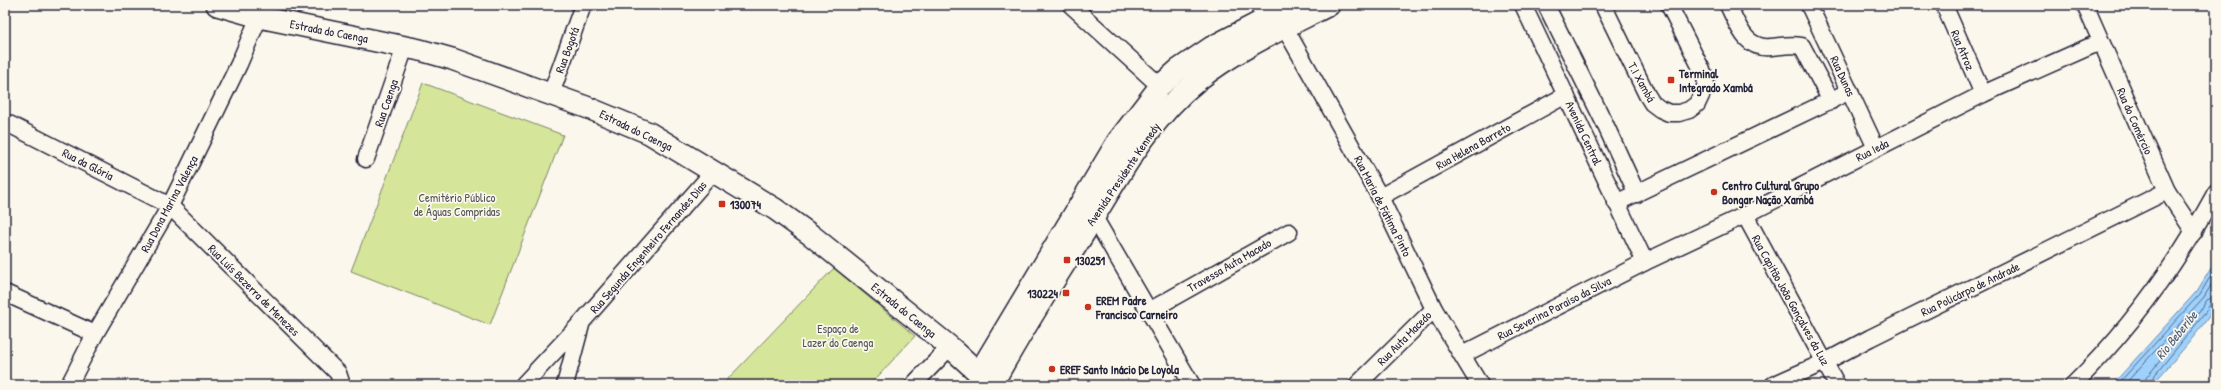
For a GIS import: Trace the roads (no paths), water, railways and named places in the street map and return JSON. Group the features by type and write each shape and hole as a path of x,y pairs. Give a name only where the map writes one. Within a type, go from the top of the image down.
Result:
{"main road":[{"name":"Estrada do Caenga","path":"217,5 259,17 405,47 452,59 551,94 649,133 775,209 811,235 950,347 987,381"},
{"name":"Avenida Presidente Kennedy","path":"987,381 1005,326 1118,141 1160,86 1178,70 1262,12 1293,5"},
{"name":"Avenida Presidente Kennedy","path":"987,381 1010,351 1129,161 1158,120 1197,80 1249,46 1329,5"}],"street":[{"name":"Rua Bogotá","path":"551,94 583,5"},
{"path":"1071,5 1160,86"},
{"name":"Avenida Central","path":"1523,5 1645,262"},
{"path":"1546,5 1605,124 1636,194"},
{"name":"T.I Xambá","path":"1603,5 1652,103 1669,113 1679,113 1689,110 1697,104 1706,85 1705,76 1669,5"},
{"path":"1728,5 1746,40 1755,46 1765,48 1792,44 1802,46 1831,101"},
{"name":"Rua Dunas","path":"1809,5 1876,148"},
{"name":"Rua Atroz","path":"1944,5 1983,94"},
{"name":"Rua do Comércio","path":"2085,5 2100,42 2167,191 2194,232"},
{"name":"Rua Dona Marina Valença","path":"69,385 95,334 170,206 239,64 259,17"},
{"name":"Rua Maria de Fátima Pinto","path":"1284,28 1380,197 1434,309 1464,354 1480,385"},
{"name":"Rua Ieda","path":"1645,262 1745,215 1983,94 2100,42"},
{"name":"Rua Caenga","path":"366,159 405,47"},
{"path":"1616,203 1850,91"},
{"name":"Rua Helena Barreto","path":"1380,197 1566,95"},
{"name":"Rua da Glória","path":"5,122 170,206"},
{"name":"Rua Segunda Engenheiro Fernandes Dias","path":"523,385 581,323 714,171"},
{"name":"Rua Policárpo de Andrade","path":"1773,385 1825,362 1870,338 2167,191"},
{"path":"2072,385 2123,332 2167,275 2194,232 2216,192"},
{"name":"Rua Luís Bezerra de Menezes","path":"170,206 340,379"},
{"name":"Rua Capitão João Gonçalves da Luz","path":"1745,215 1837,385"},
{"path":"1094,217 1192,385"},
{"name":"Travessa Auta Macedo","path":"1149,311 1289,232"},
{"name":"Rua Severina Paraíso da Silva","path":"1464,354 1645,262"},
{"path":"5,293 95,334"},
{"name":"Rua Auta Macedo","path":"1357,385 1434,309"},
{"name":"Rua Segunda Engenheiro Fernandes Dias","path":"565,385 581,323"},
{"path":"913,385 950,347"}],"water":[{"name":"Rio Beberibe","path":"2216,260 2216,303 2206,321 2187,344 2152,385 2112,385 2197,291"}],"place":[{"name":"Terminal Integrado Xambá","path":"1671,80"},
{"name":"Centro Cultural Grupo Bongar Nação Xambá","path":"1714,192"},
{"name":"130074","path":"722,204"},
{"name":"130251","path":"1067,260"},
{"name":"130224","path":"1066,293"},
{"name":"EREM Padre Francisco Carneiro","path":"1088,307"},
{"name":"EREF Santo Inácio De Loyola","path":"1052,369"}],"park label":[{"name":"Cemitério Público de Águas Compridas","path":"457,204"},
{"name":"Espaço de Lazer do Caenga","path":"838,335"}]}
